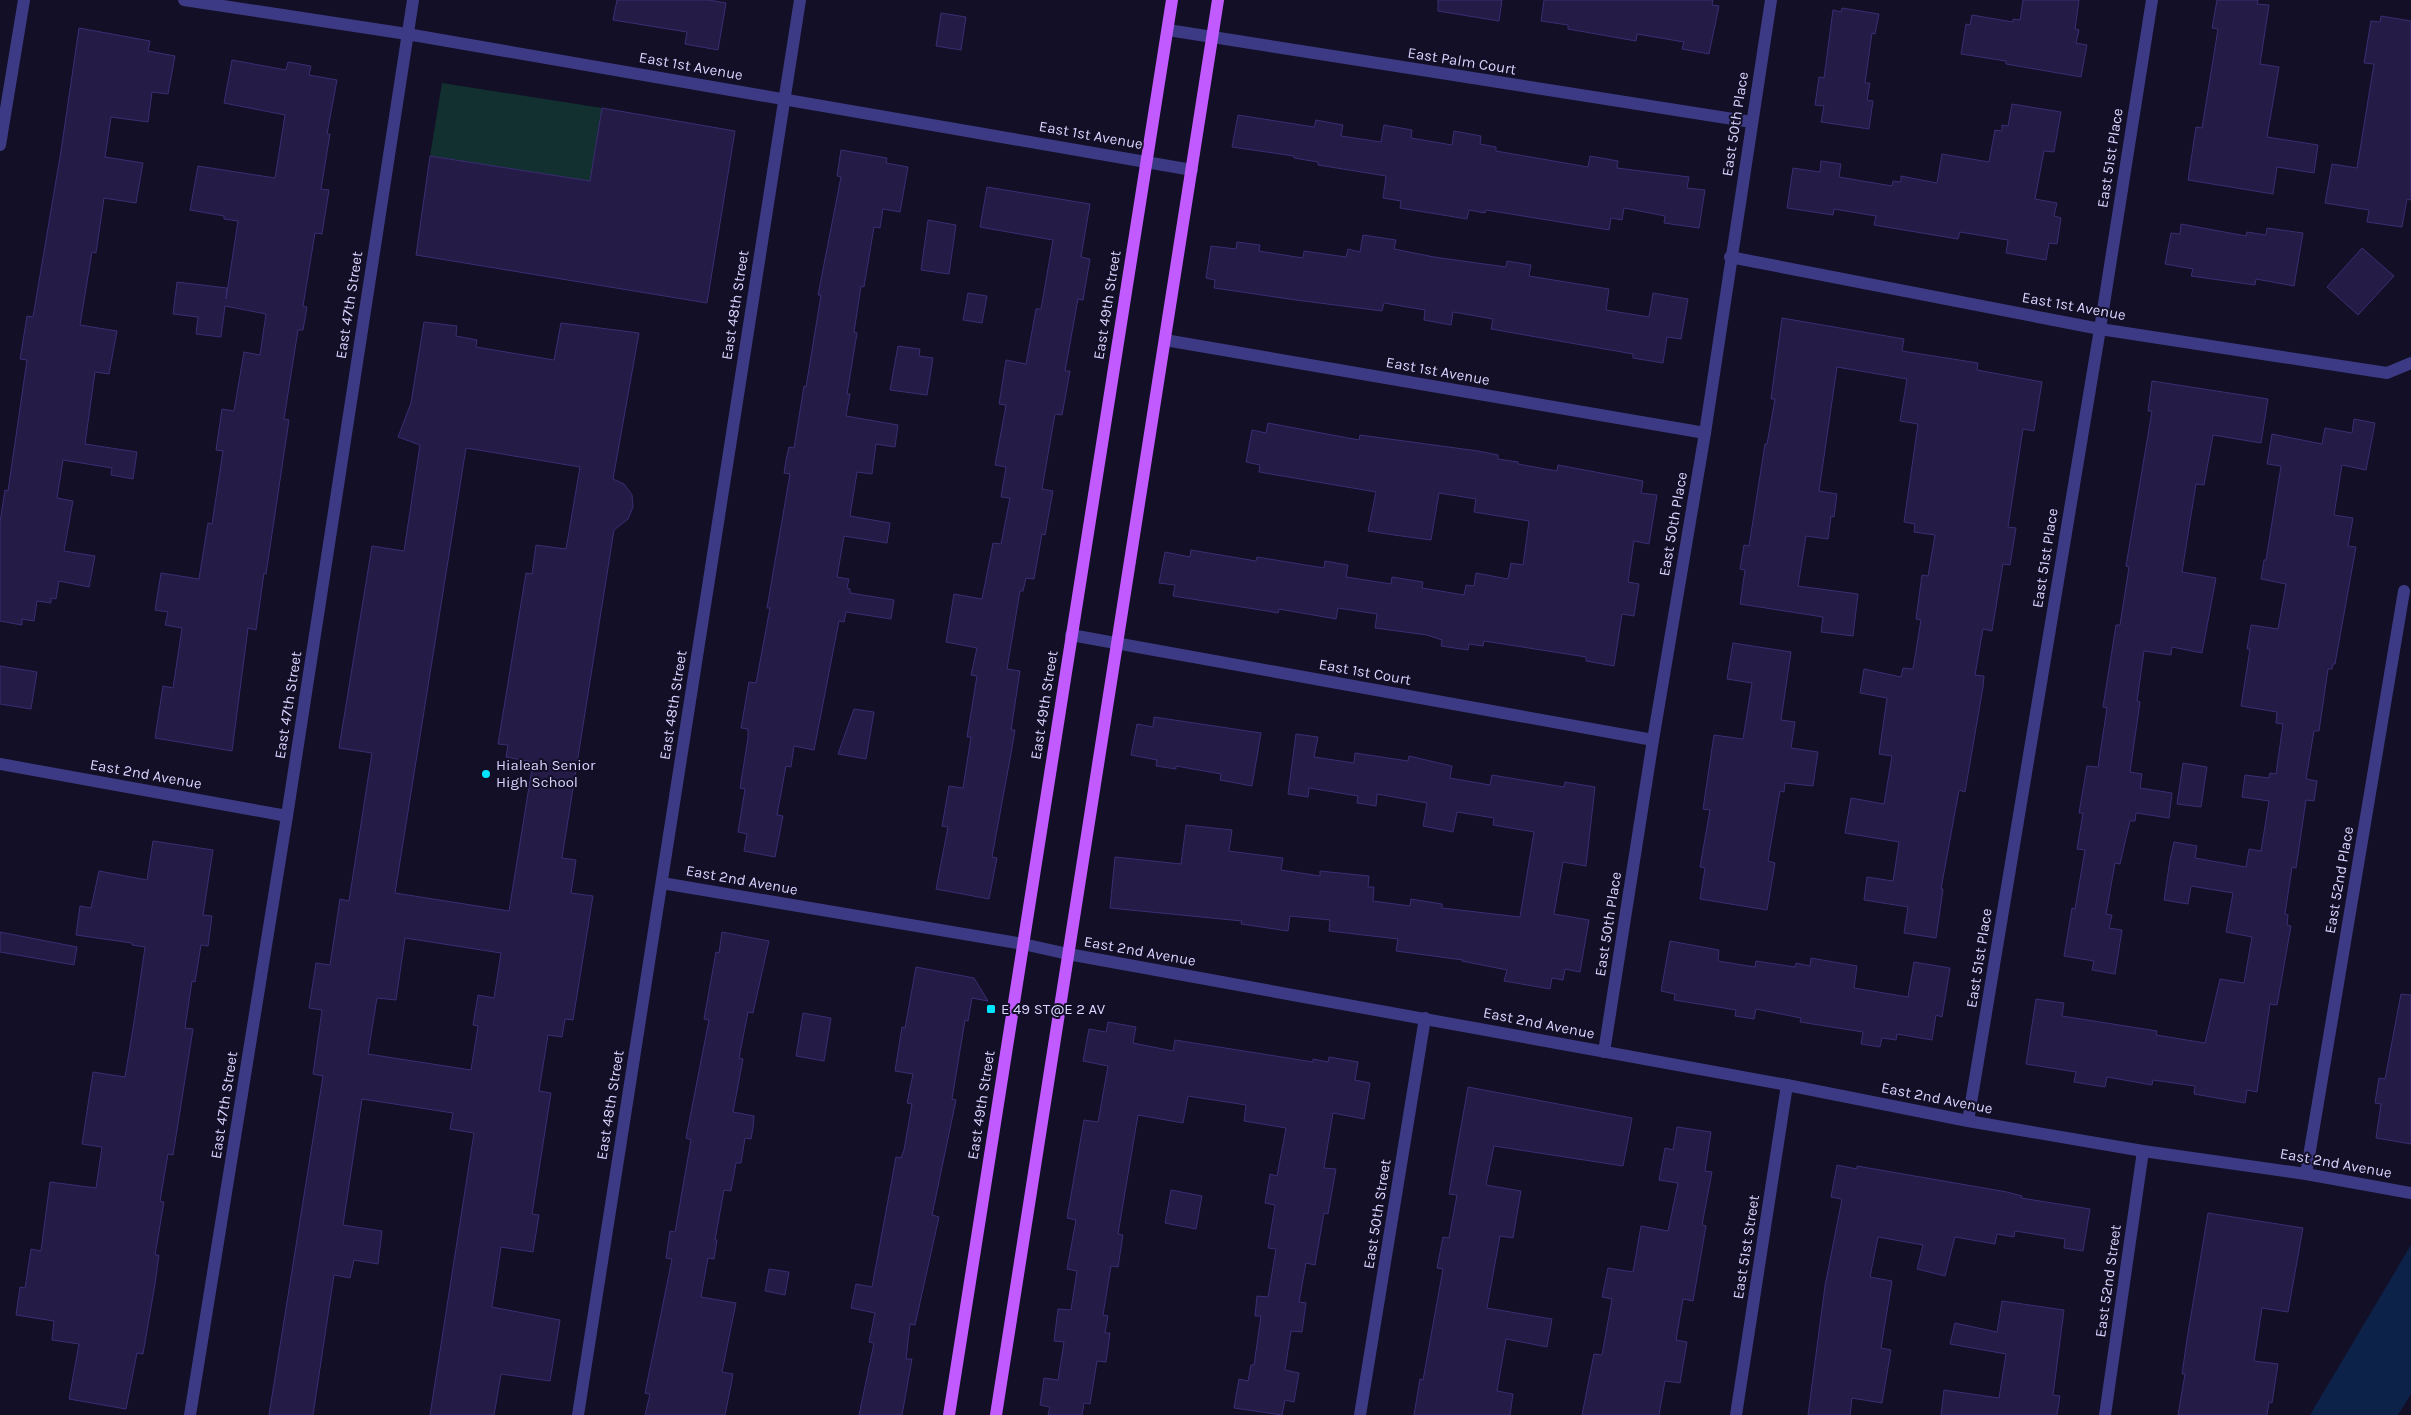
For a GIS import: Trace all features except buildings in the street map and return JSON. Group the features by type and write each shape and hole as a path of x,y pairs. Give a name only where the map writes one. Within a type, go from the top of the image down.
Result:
{"main road":[{"name":"East 49th Street","path":"949,1415 1172,0"},
{"path":"996,1415 1218,0"}],"street":[{"path":"0,145 24,0"},
{"name":"East 1st Avenue","path":"184,0 407,34 1192,170"},
{"name":"East 47th Street","path":"190,1415 287,816 413,0"},
{"name":"East 48th Street","path":"578,1415 800,0"},
{"name":"East 50th Place","path":"1604,1052 1653,740 1705,433 1730,257 1771,0"},
{"name":"East 51st Place","path":"1968,1121 2100,329 2152,0"},
{"name":"East Palm Court","path":"1168,30 1752,122"},
{"name":"East 1st Avenue","path":"1730,257 2100,329 2387,373 2411,363"},
{"name":"East 1st Avenue","path":"1165,340 1705,433"},
{"name":"East 52nd Place","path":"2306,1174 2404,591"},
{"name":"East 1st Court","path":"1071,635 1653,740"},
{"name":"East 2nd Avenue","path":"0,764 287,816"},
{"name":"East 2nd Avenue","path":"662,883 1023,944 1068,954 1787,1085 1968,1121 2143,1151 2306,1174 2411,1193"},
{"name":"East 50th Street","path":"1360,1415 1425,1018"},
{"name":"East 51st Street","path":"1736,1415 1787,1085"},
{"name":"East 52nd Street","path":"2105,1415 2143,1151"}],"green space":[{"path":"442,83 602,108 590,181 430,156"}],"water":[{"path":"2411,1245 2411,1394 2398,1415 2310,1415"}],"place":[{"name":"Hialeah Senior High School","path":"486,774"},
{"name":"E 49 ST@E 2 AV","path":"991,1009"}]}
